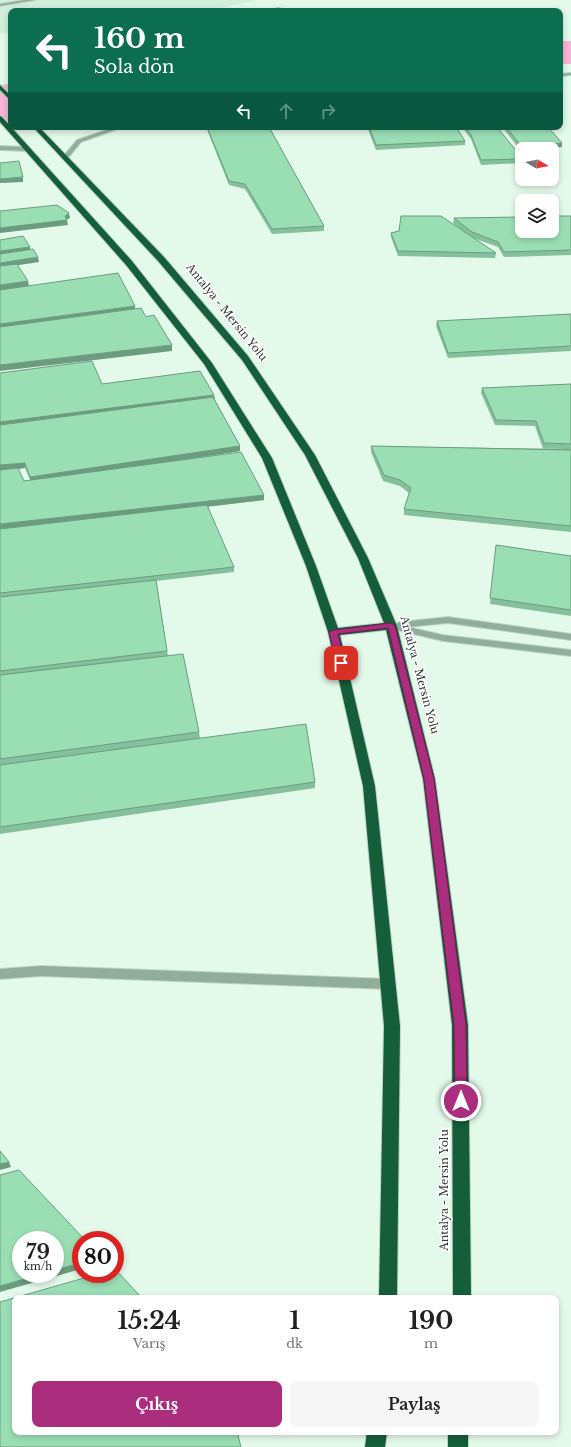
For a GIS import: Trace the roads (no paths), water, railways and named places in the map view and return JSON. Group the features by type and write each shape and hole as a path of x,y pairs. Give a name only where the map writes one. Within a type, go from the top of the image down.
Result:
{"highway":[{"path":"0,87 8,96"},
{"path":"0,118 8,127"},
{"path":"11,130 129,263 208,363 267,458 311,566 334,632 369,786 392,1026 388,1295"},
{"name":"Antalya - Mersin Yolu","path":"39,130 161,259 245,358 310,455 363,558 391,626 429,779 460,1025 462,1295"},
{"path":"334,632 391,626"},
{"path":"375,1447 376,1435"},
{"path":"458,1435 458,1447"}],"street":[{"path":"0,5 33,0"},
{"path":"65,158 79,141 111,130"},
{"path":"0,148 26,147"},
{"path":"391,626 448,620 571,637"},
{"path":"391,626 443,638 571,653"},
{"path":"0,974 41,971 388,984"}]}
